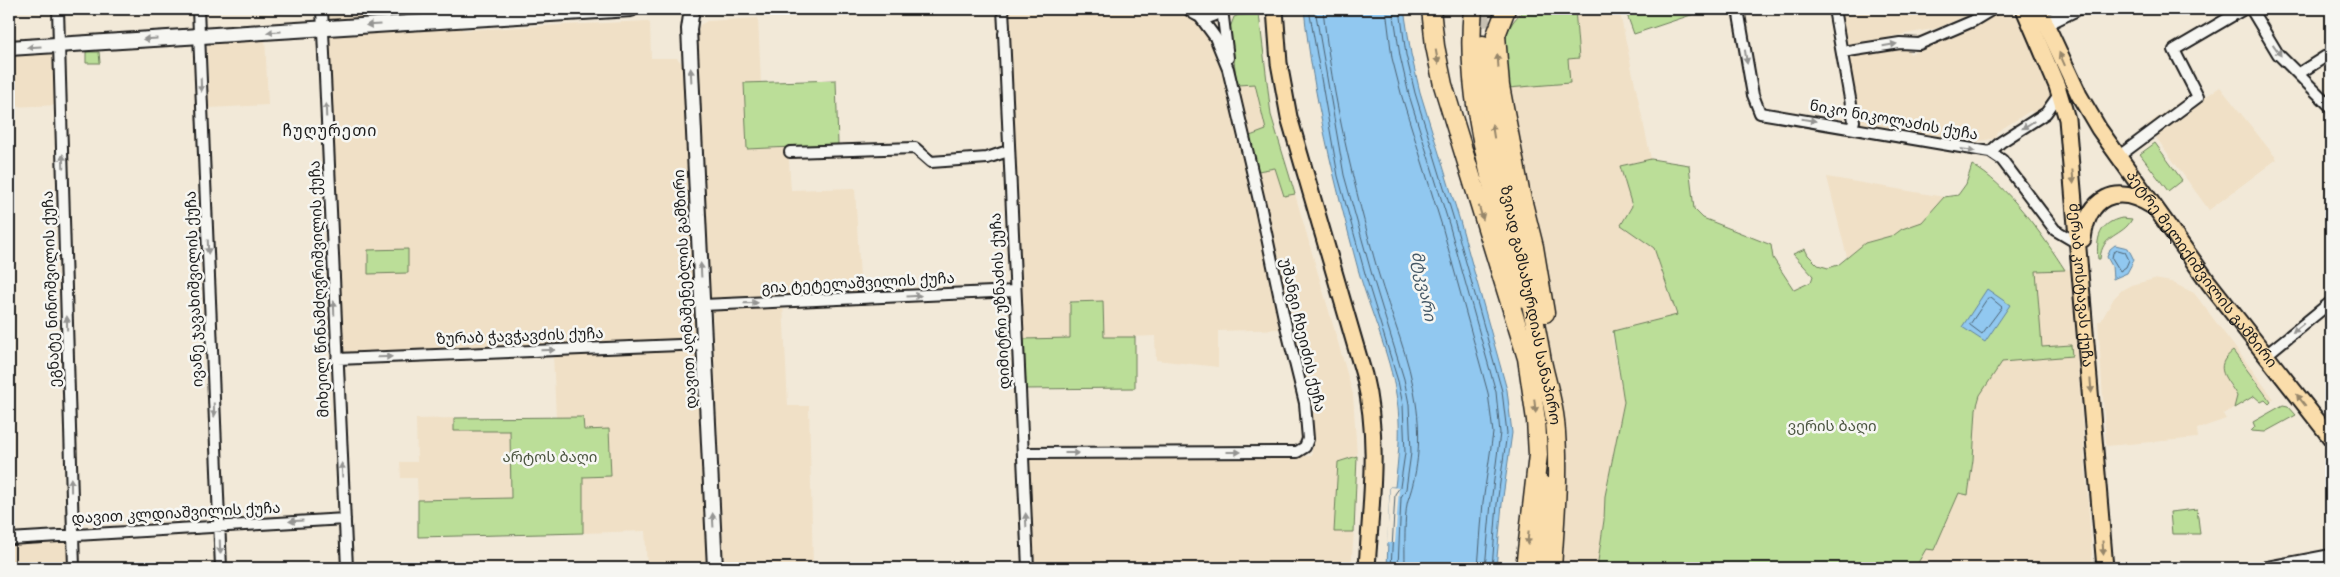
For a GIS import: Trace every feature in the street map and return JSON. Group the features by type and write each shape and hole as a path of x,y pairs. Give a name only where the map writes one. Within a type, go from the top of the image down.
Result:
{"highway":[{"name":"ზვიად გამსახურდიას სანაპირო","path":"1431,9 1435,46 1443,85 1527,358 1535,410 1538,455 1525,568"},
{"path":"1473,9 1483,38"},
{"path":"1506,9 1483,38 1473,82 1479,127 1518,296 1527,358"},
{"name":"ზვიად გამსახურდიას სანაპირო","path":"1483,38 1504,111 1534,247 1552,351 1555,384 1554,418 1557,494 1552,568"}],"main road":[{"path":"9,48 631,9"},
{"name":"დავით აღმაშენებლის გამზირი","path":"692,9 689,29 715,568"},
{"path":"1194,12 1211,15 1221,9"},
{"path":"1276,9 1279,63 1289,117 1371,404 1375,453 1366,568"},
{"path":"2046,23 2075,9"},
{"name":"მერაბ კოსტავას ქუჩა","path":"2030,12 2046,23 2079,95"},
{"name":"მერაბ კოსტავას ქუჩა","path":"2030,12 2060,93 2068,128 2079,268 2089,358 2105,568"},
{"name":"პეტრე მელიქიშვილის გამზირი","path":"2079,95 2091,118 2209,283 2331,438"},
{"path":"2079,268 2087,218 2098,203 2111,196 2122,194 2143,200 2155,208"},
{"name":"ზვიად გამსახურდიას სანაპირო","path":"1538,455 1542,504 1540,568"}],"street":[{"name":"ეგნატე ნინოშვილის ქუჩა","path":"58,9 74,568"},
{"name":"ივანე ჯავახიშვილის ქუჩა","path":"198,9 221,568"},
{"name":"მიხეილ წინამძღვრიშვილის ქუჩა","path":"322,9 347,568"},
{"name":"დიმიტრი უზნაძის ქუჩა","path":"1003,9 1028,568"},
{"name":"უშანგი ჩხეიძის ქუჩა","path":"1221,9 1228,52 1228,69"},
{"name":"ნიკო ნიკოლაძის ქუჩა","path":"1738,9 1753,95 1760,113 1990,152 2001,142 2046,113 2060,93"},
{"path":"1834,9 1854,121 1852,128"},
{"path":"1842,52 1900,43 1919,44 1973,21 1993,9"},
{"path":"2119,156 2198,97 2174,50 2244,9"},
{"path":"2250,9 2278,54 2331,107"},
{"name":"უშანგი ჩხეიძის ქუჩა","path":"1023,453 1297,452 1305,447 1308,439 1305,403 1228,69 1216,37 1194,12"},
{"path":"2298,74 2331,53"},
{"path":"790,152 915,148 931,162 987,158 1008,151"},
{"path":"1990,152 2002,160 2055,230 2077,243"},
{"name":"გია ტეტელაშვილის ქუჩა","path":"702,305 1015,291"},
{"path":"2266,355 2331,302"},
{"name":"ზურაბ ჭავჭავძის ქუჩა","path":"337,359 704,344"},
{"name":"დავით კლდიაშვილის ქუჩა","path":"9,539 344,518"},
{"path":"2262,568 2327,556 2325,568"}],"shaded area":[{"path":"328,9 523,9 331,23 328,21"},
{"path":"1009,9 1163,9 1180,12 1201,23 1220,49 1282,329 1218,331 1218,367 1156,360 1155,336 1104,338 1103,301 1070,301 1070,339 1022,339"},
{"path":"1575,9 1619,9 1651,159 1620,166 1632,206 1621,225 1654,248 1677,316 1611,331 1624,402 1605,496 1604,520 1597,568 1559,568 1555,418 1543,297 1508,88 1568,59 1579,58"},
{"path":"1838,9 1988,9 1965,21 1962,17 1938,28 1889,37 1884,42 1851,46 1844,45"},
{"path":"2002,9 2018,9 2052,94 2048,105 2035,113 2030,111 1997,132 1995,138 1967,144 1857,123 1846,58 1849,55 1907,46 1910,54 1979,25 1980,18"},
{"path":"758,18 761,83 744,84 747,149 788,147 791,190 855,188 861,297 710,302 696,34 700,25 707,21"},
{"path":"646,21 650,23 651,58 677,58 682,63 697,337 694,340 346,354 342,349 329,35 456,23 463,30"},
{"path":"265,35 268,105 209,108 207,41"},
{"path":"60,45 61,105 9,107 9,48"},
{"path":"1255,84 1266,131 1250,136 1237,85"},
{"path":"2220,87 2277,159 2209,210 2147,125 2197,89 2204,98"},
{"path":"1275,168 1284,196 1295,194 1353,394 1357,456 1338,462 1334,532 1354,532 1351,568 1033,568 1028,456 1312,456 1311,406 1258,171"},
{"path":"1827,177 1944,197 1922,223 1902,229 1894,235 1865,243 1847,257"},
{"path":"2071,269 2093,568 1915,568 1926,549 1934,550 1959,493 1968,495 1973,460 1976,409 1980,395 2002,362 2072,355 2071,345 2041,347 2036,271"},
{"path":"2154,279 2171,282 2194,293 2274,399 2271,401 2233,351 2227,383 2235,392 2237,401 2234,408 2223,414 2226,419 2197,429 2198,438 2106,446 2098,321 2101,321 2114,298 2122,290 2131,285"},
{"path":"783,304 788,406 809,406 813,568 724,568 712,309"},
{"path":"692,348 698,350 707,568 647,568 645,531 583,533 583,477 608,429 583,430 583,417 556,418 553,354"},
{"path":"454,418 454,431 510,431 511,499 418,500 417,478 401,478 400,462 417,462 416,419"},
{"path":"68,541 71,546 72,568 9,568 9,545"}],"green space":[{"path":"1526,9 1575,9 1579,58 1568,59 1570,83 1508,88 1505,54 1507,35 1510,26"},
{"path":"1625,9 1693,9 1694,14 1634,34"},
{"path":"1259,14 1271,115 1295,194 1284,196 1275,168 1258,171 1250,136 1266,130 1255,84 1237,85 1230,28 1234,17"},
{"path":"86,52 99,52 100,63 86,63"},
{"path":"836,80 838,145 747,149 744,83"},
{"path":"2155,143 2182,180 2168,191 2140,154"},
{"name":"ვერის ბაღი","path":"1651,159 1689,165 1694,209 1703,218 1771,245 1773,258 1794,290 1811,282 1813,276 1793,254 1805,249 1818,265 1828,268 1838,265 1865,243 1894,235 1902,229 1922,222 1944,197 1958,195 1966,184 1972,165 1985,173 2011,197 2065,270 2036,271 2042,347 2071,345 2072,356 2002,362 1980,395 1976,409 1973,460 1968,495 1959,493 1934,550 1926,549 1915,568 1699,568 1695,565 1691,568 1597,568 1604,520 1605,496 1624,402 1613,331 1677,315 1654,248 1621,225 1632,206 1620,166"},
{"path":"2122,218 2132,219 2128,225 2105,244 2100,259 2098,259 2098,244 2101,233 2108,224"},
{"path":"408,249 408,273 368,274 368,250"},
{"path":"1103,301 1104,337 1135,337 1135,388 1023,389 1023,339 1070,338 1070,302"},
{"path":"2233,351 2271,402 2269,404 2265,400 2261,402 2254,396 2234,408 2237,396 2223,374 2222,368 2226,357"},
{"path":"2283,405 2288,406 2296,415 2265,432 2251,431 2255,427 2253,422"},
{"name":"არტოს ბაღი","path":"583,417 584,430 609,429 611,476 583,477 583,533 418,537 418,500 511,498 510,431 454,431 454,418"},
{"path":"1357,456 1354,532 1334,532 1338,462"},
{"path":"2197,509 2200,534 2172,534 2170,512"}],"water":[{"name":"მტკვარი","path":"1304,9 1404,9 1411,54 1420,92 1460,221 1507,390 1512,433 1502,504 1496,568 1387,568 1390,487 1395,487 1399,448 1398,408 1387,355 1363,286 1333,172 1313,75"},
{"path":"2115,245 2128,248 2134,260 2127,273 2113,279 2112,266 2107,257 2110,249"},
{"path":"1987,289 2010,305 1985,342 1962,327"}],"pier":[{"path":"1390,487 1399,488 1395,543 1387,543"}],"tunnel":[{"path":"1480,9 1483,45"}],"district":[{"name":"ჩუღურეთი","path":"330,130"}]}
